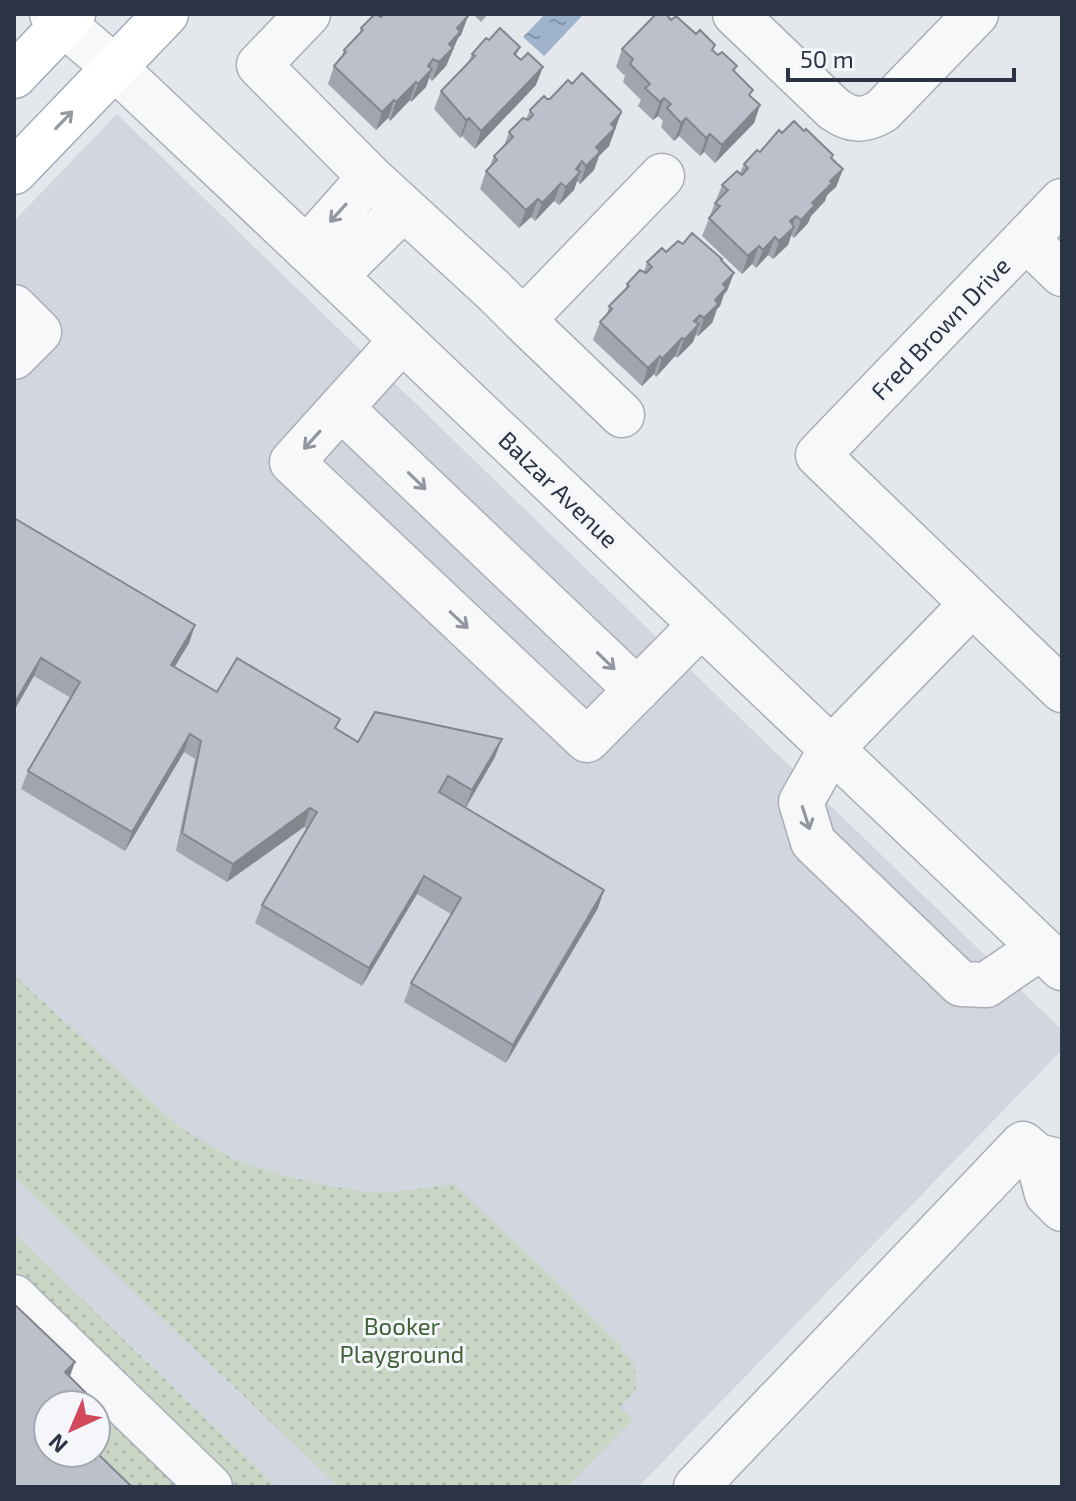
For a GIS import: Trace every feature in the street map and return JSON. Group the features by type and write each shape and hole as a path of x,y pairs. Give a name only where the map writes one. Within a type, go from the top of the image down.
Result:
{"main road":[{"path":"14,172 166,14"},
{"path":"14,76 63,17"}],"street":[{"path":"308,14 259,65 403,209 493,290 622,415"},
{"path":"735,14 834,109 847,118 855,119 874,116 882,111 976,14"},
{"name":"Balzar Avenue","path":"63,17 1051,958"},
{"path":"523,320 662,176"},
{"path":"320,262 370,177"},
{"name":"Fred Brown Drive","path":"972,604 818,455 1062,201"},
{"path":"320,262 403,209"},
{"path":"1026,239 1062,274"},
{"path":"14,307 39,332 14,357"},
{"path":"402,340 292,462 587,740 701,625"},
{"path":"341,408 637,690"},
{"path":"1051,958 986,985 961,984 813,842 801,802 831,749 972,604 1062,690"},
{"path":"696,1487 1023,1144 1049,1159 1047,1194 1062,1209"},
{"path":"14,1297 210,1487"}],"shaded area":[{"path":"117,114 1062,1030 1062,1050 638,1487 276,1487 14,1233 14,221"}],"green space":[{"name":"Booker Playground","path":"14,975 178,1126 235,1160 281,1175 374,1193 453,1184 622,1347 635,1367 636,1389 620,1408 633,1419 567,1487 339,1487 14,1177"},
{"path":"14,1233 276,1487 14,1487"}],"water":[{"path":"545,14 582,16 544,56 523,37"}],"building":[{"path":"375,14 381,17 384,14 468,16 449,44 453,48 439,62 433,59 428,66 432,69 418,84 416,82 382,112 334,66"},
{"path":"656,14 666,14 671,20 676,16 696,34 700,30 715,45 712,50 718,55 722,52 737,66 733,70 753,90 749,95 760,105 722,145 710,134 706,138 686,118 681,123 667,108 671,104 664,98 660,102 645,88 650,84 630,64 633,59 622,49"},
{"path":"500,28 520,47 514,54 521,60 528,53 543,67 481,131 469,118 466,120 441,91 475,56 472,54 486,38 489,40"},
{"path":"582,73 621,111 611,124 615,128 596,147 600,152 586,166 582,161 576,169 580,172 566,187 561,183 542,203 538,199 526,210 486,171 497,160 494,156 513,137 509,132 523,118 528,120 533,115 530,110 544,96 550,99 568,80 572,84"},
{"path":"794,121 833,155 831,158 843,169 830,181 832,183 812,203 815,205 801,220 796,216 790,221 794,227 779,241 775,237 763,250 759,246 748,256 709,218 720,206 715,203 728,190 722,185 737,171 742,175 748,168 744,164 757,150 760,152 779,130 782,133"},
{"path":"692,233 734,273 723,284 726,288 715,300 718,304 704,318 700,315 694,321 699,324 684,340 682,338 662,359 660,356 648,368 600,322 612,309 609,306 640,270 646,273 652,267 647,262 662,248 666,252 678,241 683,244"},
{"path":"14,518 195,625 171,665 217,692 237,658 340,719 335,728 358,742 375,712 502,739 472,790 448,776 439,792 604,890 513,1045 411,983 461,898 424,876 369,968 262,905 317,812 310,808 233,864 182,833 201,741 190,734 132,832 28,771 80,682 41,658 14,704"},
{"path":"14,1304 75,1362 65,1372 82,1389 32,1389 32,1469 112,1468 132,1487 14,1487"}]}
